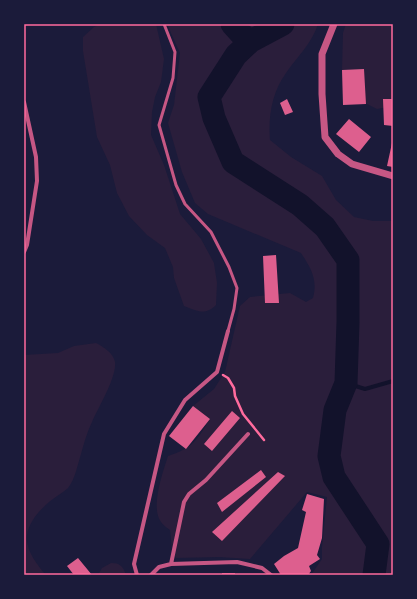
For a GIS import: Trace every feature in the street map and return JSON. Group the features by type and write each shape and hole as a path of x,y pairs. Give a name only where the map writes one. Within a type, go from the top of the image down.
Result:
{"street":[{"path":"334,24 322,54 322,94 325,137 338,154 352,164 393,176"},
{"path":"24,102 36,157 37,180 24,252"},
{"path":"137,575 134,564 164,434 185,400 217,372 228,331"},
{"path":"170,564 184,502 189,494 206,480 248,434"},
{"path":"151,575 159,567 170,564 237,562 262,568 271,575"}],"lane":[{"path":"164,24 175,52 173,78 159,124 176,185 185,204 211,232 229,266 237,288 234,309 228,331"}],"path":[{"path":"217,372 228,378 234,388 235,396 243,414 264,440"}],"shaded area":[{"path":"101,24 156,24 164,59 161,82 155,97 152,112 151,135 164,165 180,214 201,239 214,263 217,283 216,305 208,310 201,312 184,306 174,278 173,267 165,248 147,235 129,216 117,193 110,165 97,137 83,51 83,37 94,27"},
{"path":"167,24 318,24 308,44 281,80 277,88 270,114 270,140 291,157 322,176 336,200 354,217 373,221 393,221 393,575 311,575 322,559 327,497 307,492 250,559 219,557 176,558 172,550 170,530 162,523 158,516 158,489 168,456 183,450 194,442 210,419 193,406 214,389 225,372 240,306 250,297 290,293 306,302 313,298 315,285 311,269 301,253 208,214 195,203 182,172 168,123 174,105 180,53"},
{"path":"346,24 393,24 393,106 377,109 359,100 342,70 343,33"},
{"path":"96,343 108,351 114,359 115,368 113,376 84,442 73,481 66,489 40,510 28,530 27,540 30,551 46,575 24,575 24,355 58,353 74,346"},
{"path":"111,563 121,566 126,575 98,575 102,568"}],"building":[{"path":"364,69 366,104 343,105 342,70"},
{"path":"287,99 293,112 285,115 280,103"},
{"path":"383,99 393,99 393,126 384,125"},
{"path":"349,119 371,137 359,152 336,134"},
{"path":"393,143 393,167 387,166"},
{"path":"276,255 279,303 265,303 263,256"},
{"path":"193,406 210,419 186,449 169,436"},
{"path":"232,411 240,418 212,451 204,444"},
{"path":"261,470 266,477 222,512 217,503"},
{"path":"278,472 285,476 222,541 212,532"},
{"path":"307,494 324,499 322,538 317,555 320,559 309,566 311,571 308,575 281,575 274,564 298,548 306,512 302,510"},
{"path":"78,558 92,575 74,575 67,566"},
{"path":"222,573 235,573 235,575 222,575"}],"waterway":[{"path":"232,24 241,34 251,41"},
{"path":"283,24 251,41 236,55 209,97 214,118 233,162 300,205 325,227 348,260 346,383 335,410 329,456 334,477 378,544 374,575"},
{"path":"346,383 365,389 393,381"}]}
